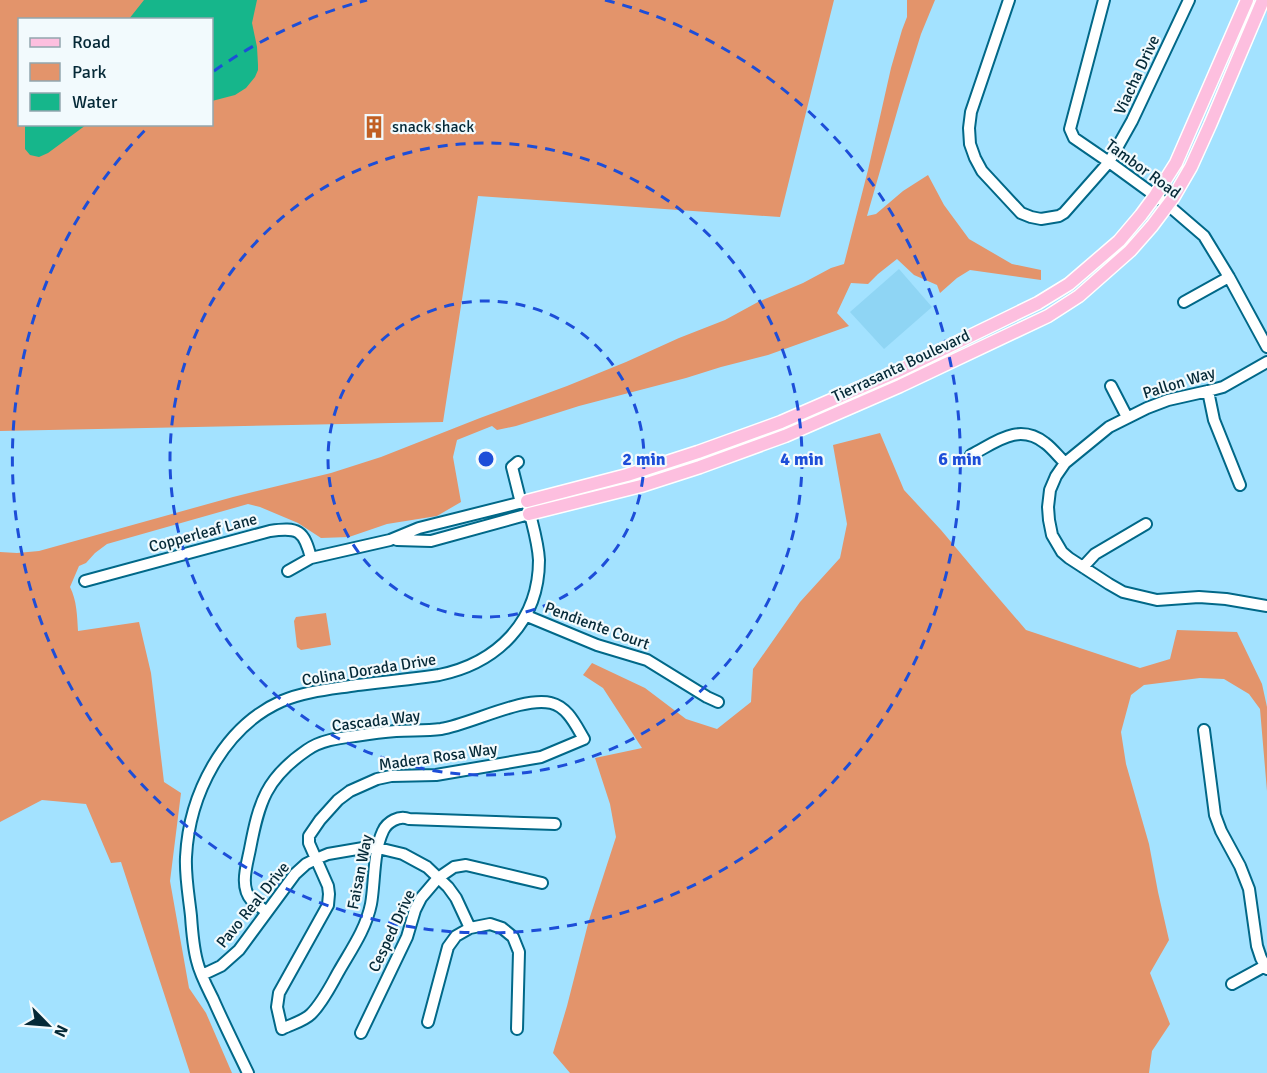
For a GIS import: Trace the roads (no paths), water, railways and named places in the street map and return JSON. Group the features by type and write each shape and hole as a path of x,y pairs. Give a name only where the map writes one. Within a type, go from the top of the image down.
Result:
{"main road":[{"name":"Tierrasanta Boulevard","path":"524,502 627,475 781,422 896,372 1038,303 1069,284 1119,242 1155,196 1176,163 1247,0"},
{"name":"Tierrasanta Boulevard","path":"530,514 651,483 796,431 900,386 1048,316 1079,296 1130,251 1168,205 1196,156 1263,0"},
{"path":"796,431 798,422 804,417 828,408 839,397"}],"street":[{"name":"Viacha Drive","path":"1009,0 970,120 970,144 982,171 1021,213 1031,218 1041,219 1053,218 1064,213 1109,162 1132,121 1189,0"},
{"name":"Tambor Road","path":"1104,0 1070,129 1074,138 1168,205 1204,236 1267,347"},
{"path":"1184,302 1229,277"},
{"name":"Pallon Way","path":"1267,362 1223,387 1168,399 1110,427 1065,463 1050,490 1048,507 1052,535 1062,552 1123,592 1156,600 1226,598 1267,606"},
{"path":"1111,386 1127,417"},
{"path":"1208,391 1214,420 1239,485"},
{"path":"971,455 1011,435 1023,433 1044,442 1065,463"},
{"name":"Colina Dorada Drive","path":"248,1073 197,963 186,856 190,825 197,801 213,765 224,748 241,729 262,712 282,701 317,691 453,672 483,659 509,639 527,616 535,589 539,561 530,514 513,467 518,462"},
{"name":"Tierrasanta Boulevard","path":"288,571 311,558 390,540 418,528 524,502"},
{"name":"Tierrasanta Boulevard","path":"390,540 431,541 530,514"},
{"path":"1083,567 1095,554 1146,524"},
{"name":"Copperleaf Lane","path":"85,580 286,528 300,532 307,542 311,558"},
{"name":"Pendiente Court","path":"527,616 597,645 647,660 718,702"},
{"name":"Cascada Way","path":"267,912 251,900 245,880 256,815 264,795 276,777 310,748 331,739 394,731 441,729 531,702 560,706 568,713 584,739"},
{"path":"1204,730 1215,815 1249,889 1257,946 1266,968 1232,984"},
{"name":"Madera Rosa Way","path":"282,1029 277,1007 279,993 328,905 328,886 309,843 309,836 338,800 350,791 377,779 391,776 436,775 541,757 584,739"},
{"name":"Faisan Way","path":"282,1029 312,1013 323,999 364,927 371,906 378,848 384,827 395,819 405,817 409,819 555,824"},
{"name":"Pavo Real Drive","path":"202,975 221,966 239,950 295,874 306,864 328,854 363,848 378,848 403,854 427,867 448,887 456,898 470,928"},
{"name":"Cesped Drive","path":"361,1033 407,937 415,910 421,898 438,878 454,867 466,865 542,884"},
{"path":"428,1022 448,947 456,936 470,928 490,924 502,928 513,937 519,952 517,1029"}],"water":[{"path":"144,0 257,0 252,23 257,47 258,70 255,77 246,88 235,95 213,101 213,18 130,18"},
{"path":"25,126 85,126 39,157 30,155 25,149"}],"place":[{"name":"snack shack","path":"374,127"}]}
